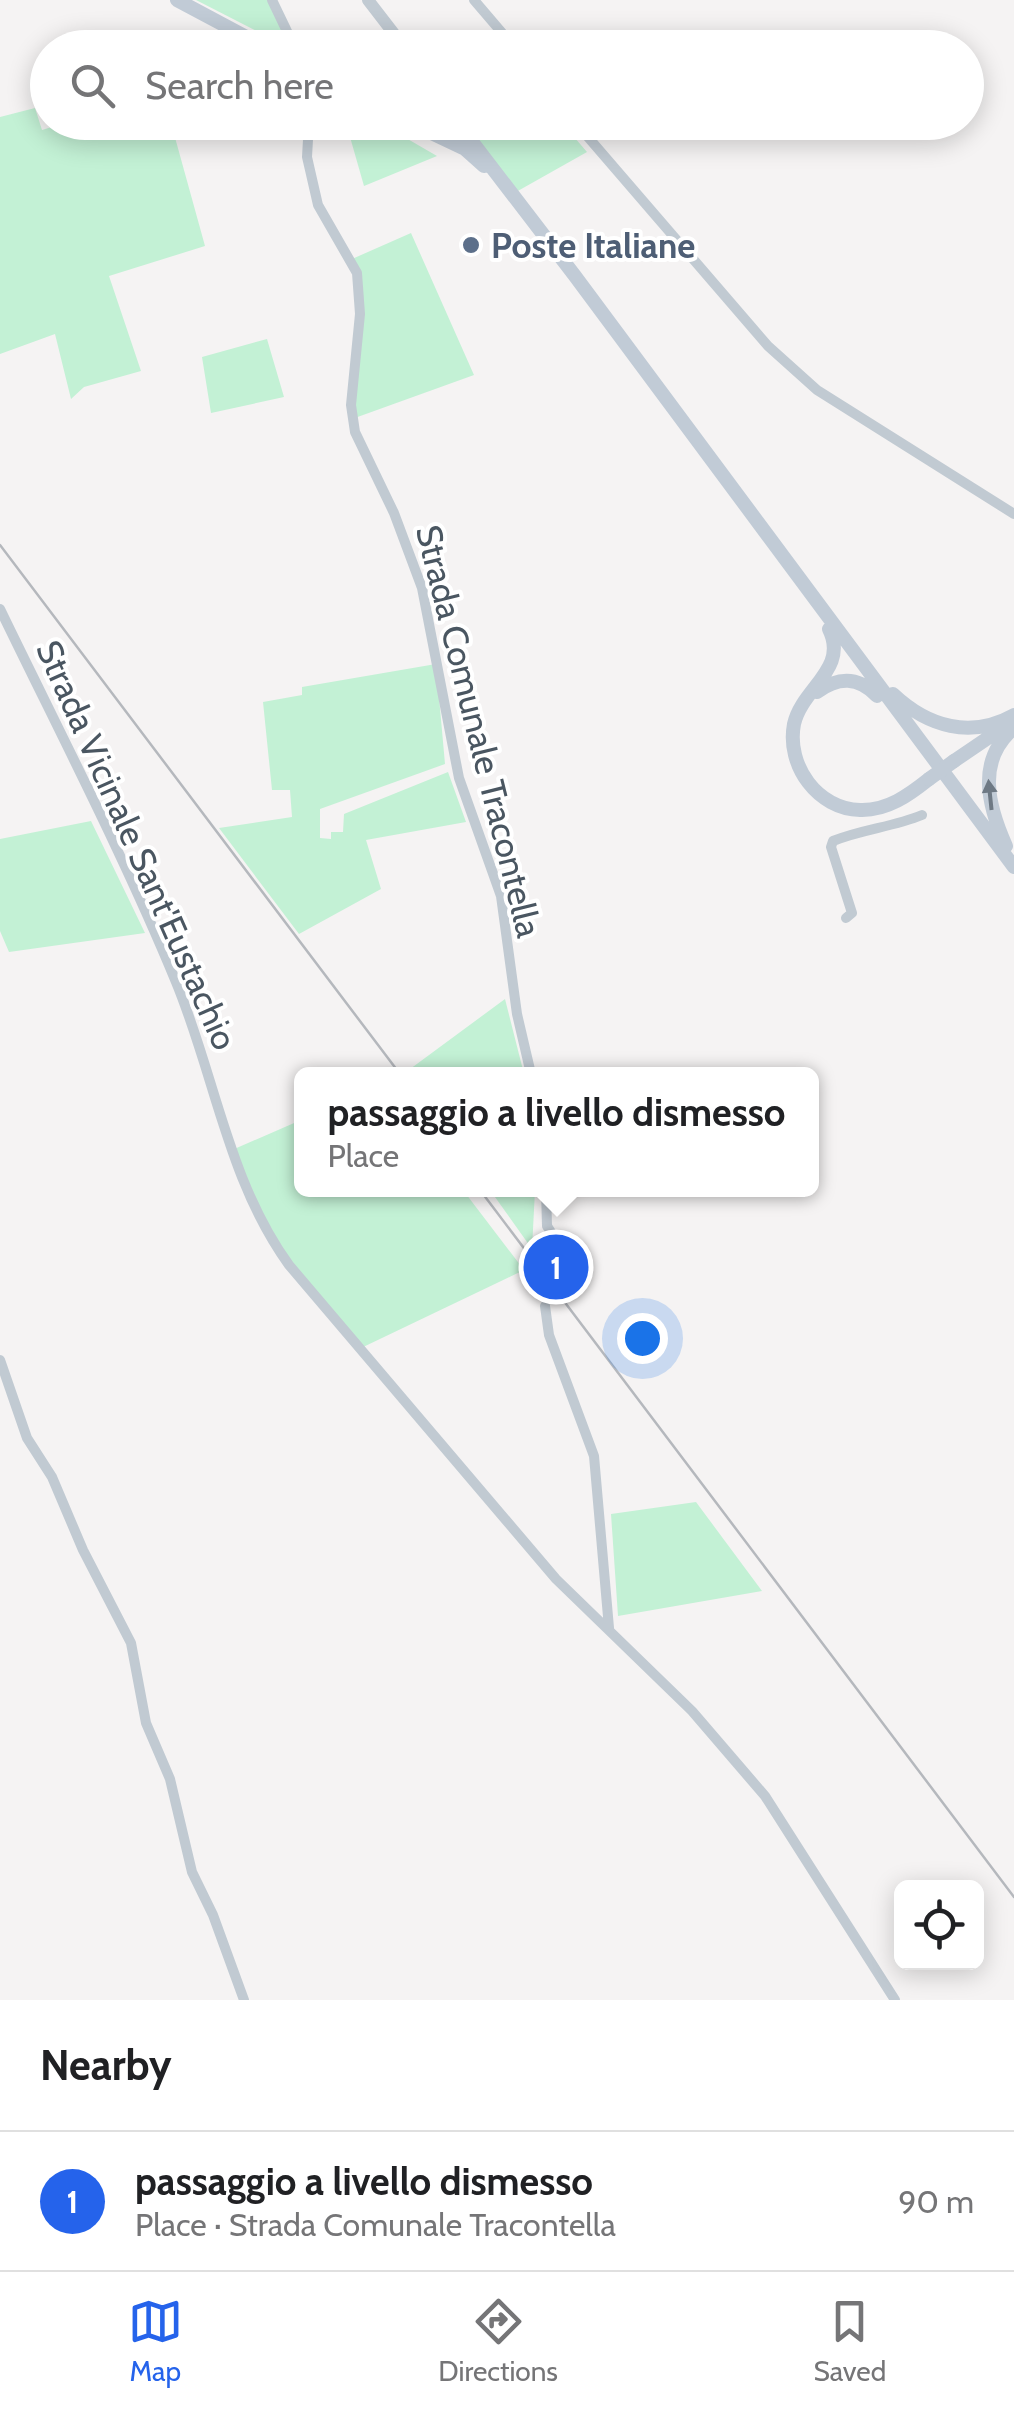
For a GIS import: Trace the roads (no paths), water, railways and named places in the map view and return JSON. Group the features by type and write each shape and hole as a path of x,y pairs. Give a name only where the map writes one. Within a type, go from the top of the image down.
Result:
{"main road":[{"path":"177,0 233,30"},
{"path":"452,140 492,174 528,214"},
{"path":"471,140 1014,866"},
{"path":"806,588 832,633 835,652 828,671 795,721 795,751 809,784 826,801 849,809 879,809 900,800 1014,718"},
{"path":"860,661 907,706 929,720 970,729 1014,718"},
{"path":"808,698 839,680 860,683 874,692 924,747"},
{"path":"1014,728 996,748 990,762 988,794 1014,866"}],"street":[{"path":"272,0 287,30"},
{"path":"368,0 391,30"},
{"path":"474,0 500,30"},
{"name":"Strada Comunale Tracontella","path":"307,140 307,157 318,206 357,273 360,314 352,405 354,432 394,512 422,588 460,778 501,896 517,1014 529,1067"},
{"path":"591,140 768,346 817,390 1014,514"},
{"name":"Strada Vicinale Sant'Eustachio","path":"0,609 176,980 240,1176 265,1232 288,1265 525,1544 576,1600 692,1711 766,1796 895,2000"},
{"path":"846,918 852,913 831,847 833,841 861,830 896,826 922,814"},
{"path":"546,1197 547,1226 554,1237"},
{"path":"545,1306 549,1335 594,1456 609,1628"},
{"path":"0,1360 27,1438 52,1477 131,1643 146,1723 170,1779 192,1872 213,1915 244,2000"}],"railway":[{"path":"0,545 395,1067"},
{"path":"485,1197 1014,1897"}],"place":[{"name":"Poste Italiane","path":"471,245"},
{"name":"passaggio a livello dismesso","path":"556,1267"}]}
